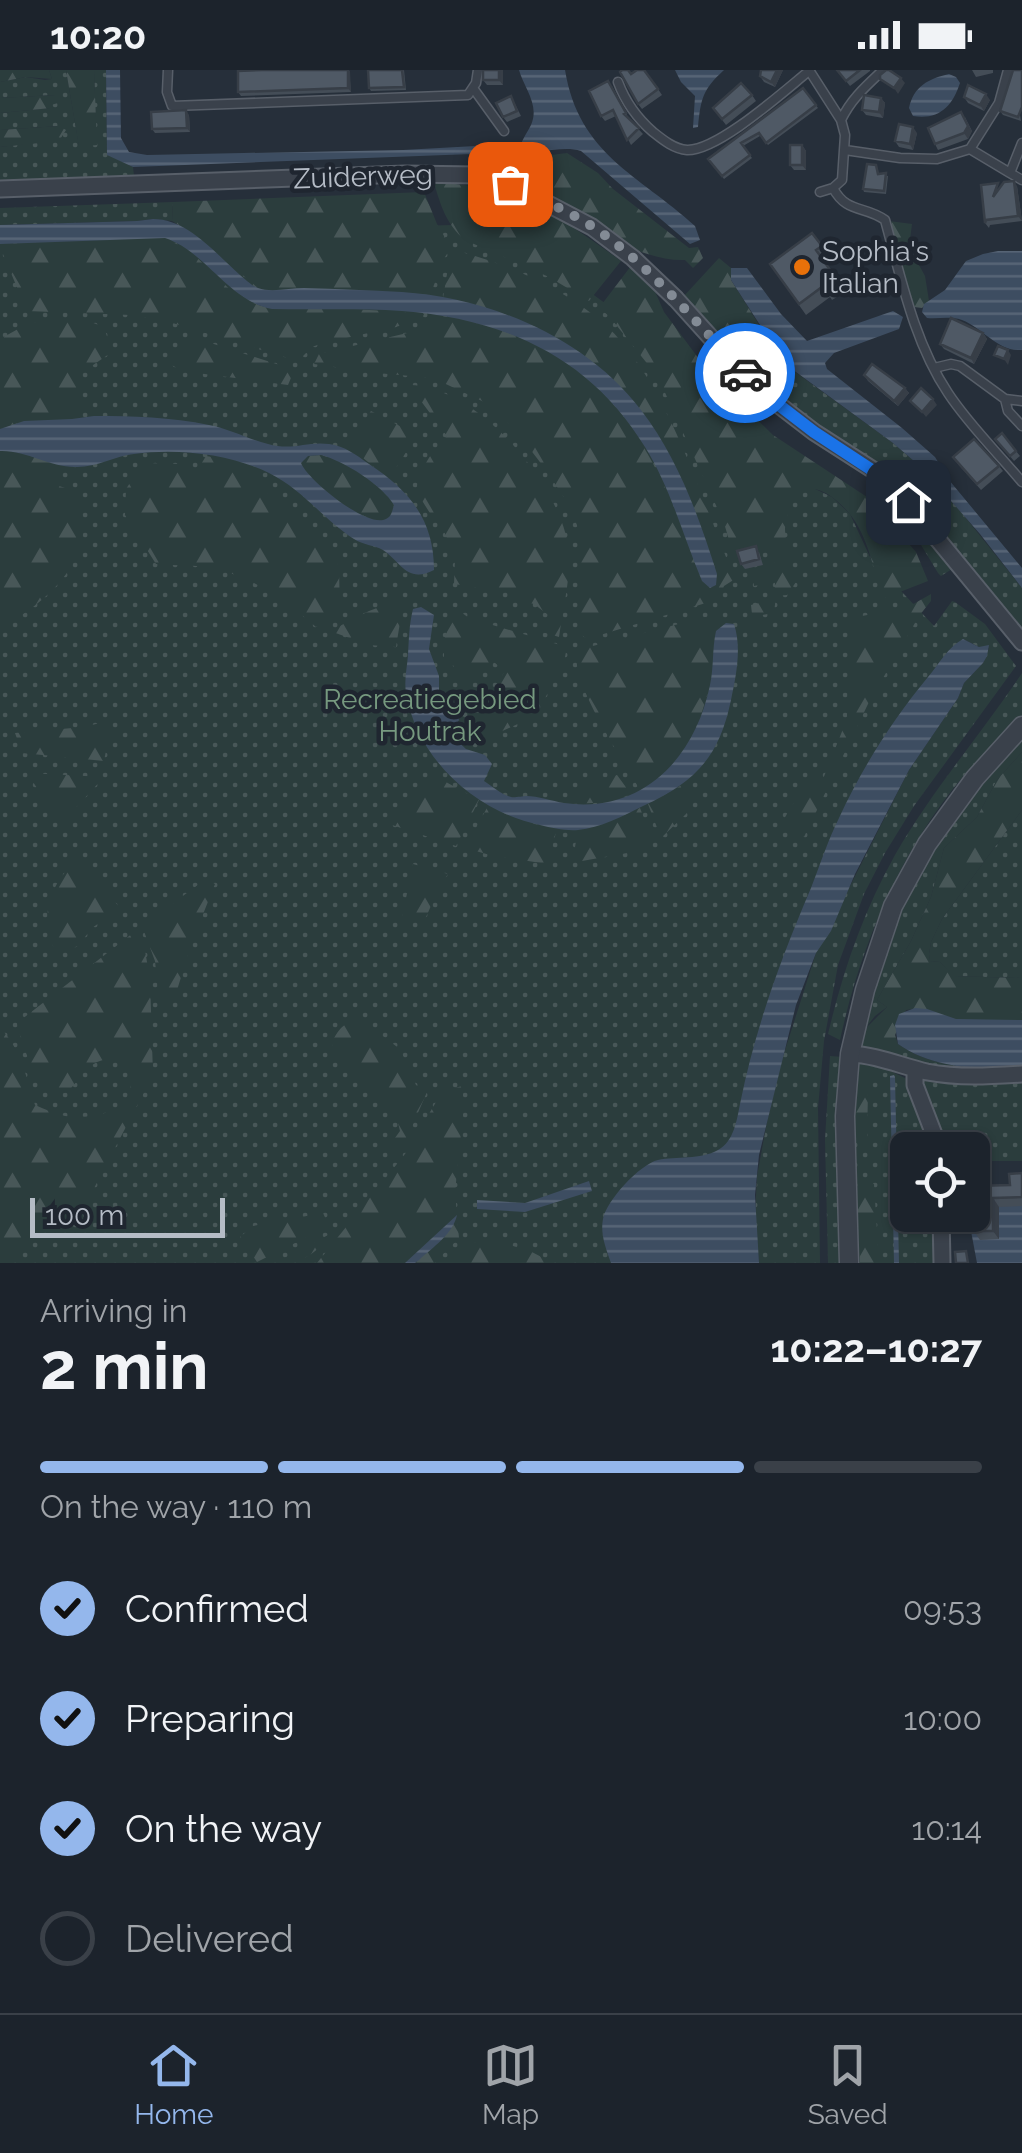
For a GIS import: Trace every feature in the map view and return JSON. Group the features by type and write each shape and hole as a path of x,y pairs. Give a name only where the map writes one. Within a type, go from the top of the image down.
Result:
{"street":[{"name":"Zuiderweg","path":"0,189 405,174 477,175 510,184 592,227 633,258 775,402 881,476 908,502 1022,642"},
{"path":"849,1263 845,1116 850,1054 865,990 893,906 926,844 974,778 1022,726"},
{"path":"850,1054 956,1075 1022,1074"},
{"path":"915,1069 915,1085 933,1132"},
{"path":"941,1232 942,1263"}],"lane":[{"path":"168,70 167,92 172,106 468,95 478,70"},
{"path":"618,82 633,112 650,130 670,145 687,150 706,146 732,131 809,70 841,120 846,135 842,180 834,188 820,192"},
{"path":"841,120 860,90 883,70"},
{"path":"845,150 937,159 970,149 999,103 1008,70"},
{"path":"473,88 504,130"},
{"path":"1010,173 1022,143"},
{"path":"970,149 1022,180"},
{"path":"834,188 840,201 885,220 912,317 934,368 949,394 1022,482"},
{"path":"934,368 960,366 1004,399 1022,401"},
{"path":"1004,399 1008,411 1022,426"}],"green space":[{"path":"0,70 49,70 52,79 26,77 0,82"},
{"path":"49,70 66,70 79,146 96,144 94,70 106,70 107,154 133,167 134,176 0,183 0,147 32,143 59,126 0,130 0,113 50,108 55,95 0,98 0,82 26,77 52,79"},
{"path":"66,70 94,70 97,145 79,147"},
{"path":"56,95 58,103 51,108 0,113 0,98"},
{"path":"59,126 66,130 59,141 0,147 0,130"},
{"path":"567,153 598,173 689,248 698,247 703,258 693,268 685,260 664,258 619,243 513,181 522,154"},
{"path":"434,183 512,196 556,217 621,261 589,301 549,277 465,240 449,221"},
{"path":"424,192 451,248 430,295 258,288 195,235 172,221 173,202"},
{"path":"173,202 172,221 0,225 0,208"},
{"path":"889,221 912,224 909,247 925,276 929,301 922,308 914,307"},
{"name":"Recreatiegebied Houtrak","path":"497,224 692,367 811,487 832,497 850,514 871,559 934,626 955,602 985,624 1016,666 914,806 885,853 864,894 838,965 824,1041 818,1108 820,1263 759,1263 757,1176 767,1122 816,953 909,770 964,683 983,663 989,648 963,639 822,896 729,1175 752,1263 0,1263 0,236"},
{"path":"150,238 181,246 239,296 261,306 424,314 421,321 320,344 298,361 166,321 131,315 27,311 0,247"},
{"path":"458,251 548,285 581,306 620,340 642,369 679,438 735,579 724,586 719,599 587,639 578,626 580,533 570,507 546,470 500,414 433,378 314,364 319,354 424,329 440,316 496,329 543,348 581,373 613,404 640,441 663,483 702,581 718,580 681,477 659,437 633,402 604,372 571,347 533,326 443,298 447,274"},
{"path":"719,258 731,268 731,280 781,360 758,380 684,296"},
{"path":"634,262 650,280 664,312 711,375 773,435 870,499 916,552 928,581 882,599 870,554 856,522 832,497 806,489 792,501 785,529 796,582 787,595 776,596 774,613 762,615 760,631 750,638 743,627 752,614 751,605 775,595 775,582 754,586 752,570 775,562 770,552 763,550 734,557 724,523 658,377 599,308"},
{"path":"45,320 88,321 104,327 112,352 80,374 82,406 72,419 24,421 0,429 0,339 27,324"},
{"path":"192,337 292,369 288,385 182,371 170,364 177,352 189,347"},
{"path":"781,360 893,443 957,507 1022,588 1022,633 932,521 758,380"},
{"path":"409,385 435,390 487,419 531,467 548,494 561,520 569,556 559,637 536,630 551,617 534,604 508,598 518,594 454,584 455,559 442,526 416,491 427,461 447,436"},
{"path":"371,411 417,435 389,479 347,445"},
{"path":"0,451 19,452 60,465 59,486 77,499 83,533 79,551 60,582 0,628"},
{"path":"321,455 351,468 381,489 394,505 390,516 377,520 366,517 316,483 301,463 308,456"},
{"path":"206,456 258,468 261,488 334,549 339,569 340,615 316,627 246,579 204,567 156,564 125,515 126,489 143,463 182,464 197,471"},
{"path":"898,507 910,513 952,569 941,576 938,573"},
{"path":"931,594 931,601 868,704 804,837 788,829 790,823 784,819 808,778 823,779 847,719 849,629 857,617 908,607"},
{"path":"404,598 396,647 369,645 330,631 369,611"},
{"path":"454,607 469,618 567,647 564,662 531,725 522,722 485,739 469,714 496,695 504,671 494,662 480,670 472,685 461,685 453,665 444,663 444,641"},
{"path":"714,615 719,617 719,640 692,737 671,768 640,790 586,693 577,665 578,655 581,649"},
{"path":"1022,673 1022,719 987,750 928,823 883,906 851,995 840,1040 828,1034 855,942 895,855"},
{"path":"112,720 104,761 22,753 15,733 84,727"},
{"path":"1022,738 1022,752 997,780 977,817 944,848 931,897 877,1000 887,1007 863,1031 885,949 921,873 968,803"},
{"path":"1022,752 1022,810 942,919 929,954 930,961 940,962 954,976 1022,978 1022,1020 962,1020 925,1010 906,1010 895,1035 898,1060 861,1048 863,1031 887,1007 877,1000 931,897 944,848 977,817 997,780"},
{"path":"27,773 104,777 61,824"},
{"path":"433,775 479,800 456,846 389,824"},
{"path":"617,775 631,794 612,802 571,804 586,782"},
{"path":"689,781 698,796 661,838 648,804"},
{"path":"488,806 521,821 557,829 547,864 465,848"},
{"path":"640,808 653,842 627,853 582,861 575,847 578,830"},
{"path":"1022,810 1022,978 953,976 940,962 930,961 931,942 942,919"},
{"path":"79,857 120,908 92,928 78,946 56,954 48,926 49,902 60,879"},
{"path":"413,864 448,874 423,924 402,918"},
{"path":"206,879 215,884 173,1003 160,1010 155,961 142,926"},
{"path":"133,933 144,945 150,979 153,1075 78,1219 53,1223 19,1250 13,1263 0,1263 0,1035 4,1032 15,1049 35,1105 79,1117 106,1113 117,1107 130,1090 126,1062 99,1061 68,1091 58,1094 41,1082 34,1070 17,1023"},
{"path":"361,1020 400,1049 416,1085 427,1092 407,1138 389,1162 387,1149 400,1131 395,1110 364,1082 345,1072 334,1054 332,1042 340,1029"},
{"path":"898,1044 933,1060 996,1069 971,1073 898,1060"},
{"path":"830,1056 843,1057 841,1263 828,1263 825,1140"},
{"path":"856,1058 909,1080 928,1132 890,1132 890,1232 936,1232 937,1263 854,1263 851,1172"},
{"path":"860,1061 868,1062 875,1079 868,1091 867,1141 852,1142 857,1067"},
{"path":"1022,1078 1022,1161 990,1161 990,1132 937,1132 921,1092 922,1080"},
{"path":"462,1086 464,1105 455,1192 459,1238 434,1263 317,1263 405,1154 442,1092"},
{"path":"874,1184 879,1263 860,1263 857,1186"},
{"path":"323,1213 329,1226 257,1262 240,1237 253,1226"},
{"path":"330,1234 307,1257 275,1263"},
{"path":"489,1240 528,1250 553,1263 445,1263 464,1246"}],"water":[{"path":"106,70 120,70 121,138 129,152 147,155 494,145 498,153 133,167 107,155"},
{"path":"519,70 565,70 572,99 597,143 695,226 700,240 690,244 581,151 520,148 534,110"},
{"path":"675,70 724,70 704,96 698,127 693,128 695,96"},
{"path":"949,74 960,83 948,105 937,114 913,116 909,108 918,89"},
{"path":"153,219 189,231 258,288 436,296 502,313 565,343 619,385 654,428 695,510 717,574 716,585 710,588 702,581 662,479 623,416 598,389 542,348 476,323 440,315 386,310 272,309 242,296 193,254 165,238 0,244 0,225"},
{"path":"998,251 1022,251 1022,350 1005,347 962,320 927,318 922,312 924,304 945,290 966,261"},
{"path":"731,268 747,268 807,341 893,311 903,317 899,329 834,353 825,363 827,369 935,457 949,480 1022,568 1022,588 922,468 785,364 731,280"},
{"path":"137,417 195,422 277,446 321,443 340,447 384,474 408,496 430,536 434,570 417,574 405,570 383,550 357,541 343,531 281,480 238,461 186,452 151,452 75,467 0,451 0,429 24,421","holes":["321,455 362,475 381,490 394,505 390,516 377,520 366,517 326,490 301,463 308,456"]},
{"path":"421,607 434,615 429,649 439,676 439,691 453,702 459,720 451,735 466,749 485,755 492,764 484,781 508,796 592,804 641,790 661,776 692,736 703,711 716,631 726,623 734,624 738,643 731,700 720,738 691,777 661,797 611,821 569,830 516,818 472,795 453,779 436,760 412,717 405,679 413,609"},
{"path":"963,639 979,647 989,645 987,656 964,683 909,770 855,874 831,931 816,953 796,1005 759,1155 755,1195 759,1263 611,1263 603,1236 603,1219 625,1184 651,1163 711,1153 731,1136 770,994 835,826 891,727 944,656"},
{"path":"915,1008 956,1019 1022,1020 1022,1068 958,1066 912,1052 898,1044 895,1025 899,1014"},
{"path":"890,1076 895,1077 896,1132 891,1132"},
{"path":"589,1181 592,1191 525,1212 477,1209 477,1200 525,1203"},
{"path":"1022,1185 1022,1263 977,1263 971,1232 990,1232 990,1186"},
{"path":"457,1215 436,1245 415,1263 405,1263"},
{"path":"893,1232 898,1232 899,1263 894,1263"}],"building":[{"path":"348,70 348,88 238,92 238,71"},
{"path":"368,70 402,70 404,87 369,88"},
{"path":"483,70 499,70 499,80 483,80"},
{"path":"622,70 631,74 644,70 658,89 638,104"},
{"path":"761,70 777,70 771,82 760,76"},
{"path":"837,70 860,70 846,81"},
{"path":"886,70 901,78 894,88 880,79"},
{"path":"1013,70 1022,70 1022,107 1018,117 1000,111"},
{"path":"608,81 624,114 639,128 627,140 613,110 601,116 589,91"},
{"path":"741,83 752,95 722,119 713,108"},
{"path":"968,85 986,94 980,105 964,97"},
{"path":"803,88 816,105 766,143 759,133 741,143 750,155 722,176 708,159"},
{"path":"864,95 881,98 879,112 862,110"},
{"path":"511,96 517,111 503,117 496,103"},
{"path":"186,110 187,128 152,129 151,112"},
{"path":"961,112 968,126 964,133 935,144 928,128"},
{"path":"899,124 913,127 910,144 895,141"},
{"path":"790,145 802,145 802,165 790,165"},
{"path":"867,164 876,165 878,174 886,173 884,191 863,189"},
{"path":"1014,181 1018,216 985,223 981,185 998,183 993,197 1004,182"},
{"path":"812,233 822,246 816,250 838,281 799,304 770,264"},
{"path":"951,318 983,333 971,358 940,344"},
{"path":"998,346 1008,350 1004,359 994,355"},
{"path":"872,364 905,388 894,401 864,375"},
{"path":"921,388 933,399 922,412 910,401"},
{"path":"1002,433 1016,451 1010,456 995,439"},
{"path":"974,439 999,466 977,484 953,457"},
{"path":"756,546 759,559 741,564 737,551"},
{"path":"1022,1173 1022,1197 993,1198 990,1231 990,1186 1010,1185 1009,1174"},
{"path":"966,1251 968,1263 956,1263 955,1252"}],"way so far":[{"path":"510,184 592,227 633,258 745,373"}],"place":[{"name":"Sophia's Italian","path":"802,267"}],"route":[{"path":"745,373 775,402 881,476 908,502"}]}
